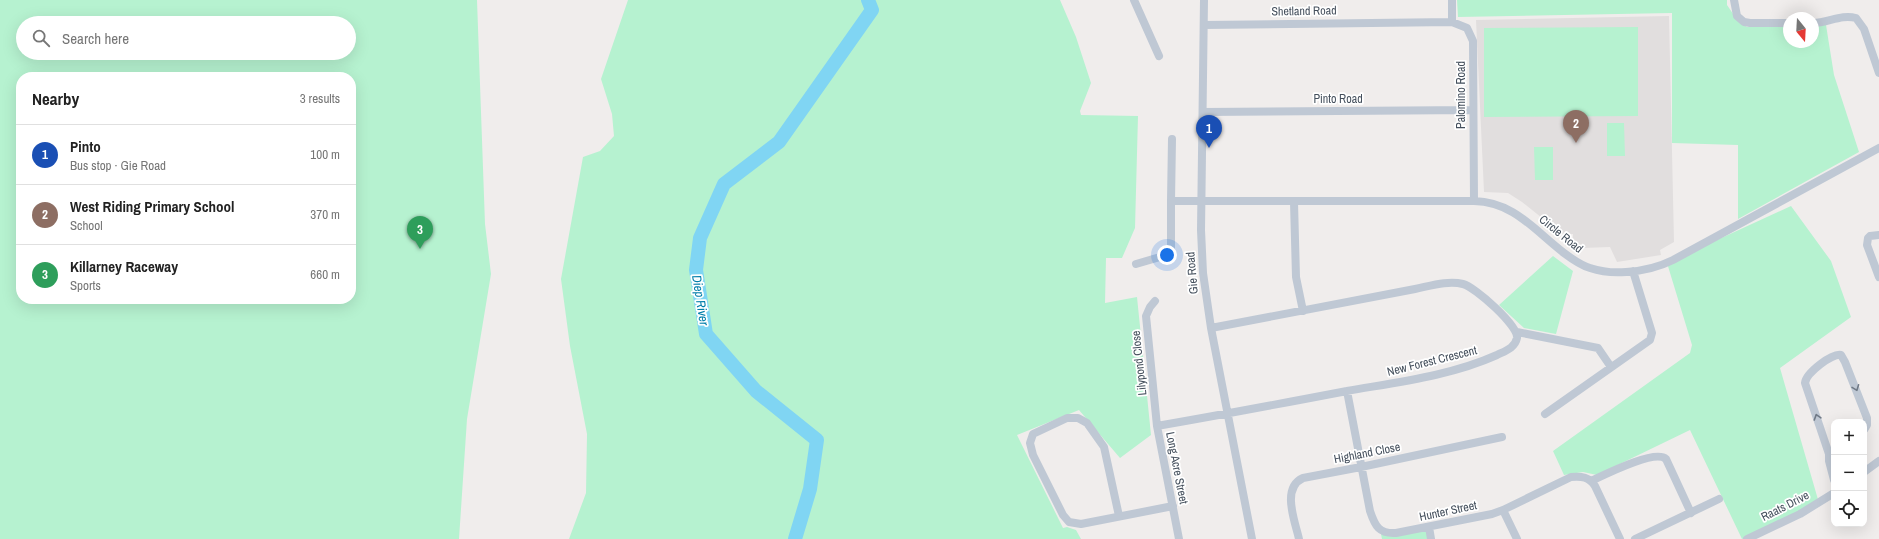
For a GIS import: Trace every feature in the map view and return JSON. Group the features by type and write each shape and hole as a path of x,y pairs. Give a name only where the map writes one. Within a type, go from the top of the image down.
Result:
{"street":[{"path":"1134,0 1159,56"},
{"name":"Gie Road","path":"1204,0 1202,203 1203,273 1211,328 1252,539"},
{"path":"1452,0 1452,22"},
{"path":"1734,0 1737,16 1744,22 1783,23"},
{"path":"1819,22 1844,16 1856,18 1864,29 1876,52 1879,72"},
{"name":"Shetland Road","path":"1204,25 1452,22"},
{"name":"Palomino Road","path":"1452,22 1466,28 1473,41 1474,201"},
{"name":"Pinto Road","path":"1203,112 1473,110"},
{"path":"1136,264 1167,255 1171,251 1172,139"},
{"name":"Circle Road","path":"1171,202 1492,202 1512,210 1578,263 1589,268 1614,272 1633,271 1660,266 1674,260 1879,148"},
{"path":"1294,202 1296,277 1303,311"},
{"path":"1878,272 1867,245 1867,241 1872,235 1879,236"},
{"path":"1545,414 1650,340 1652,333 1633,271"},
{"path":"1211,328 1423,287 1447,283 1458,283 1473,289 1516,332 1598,348 1611,367"},
{"name":"Lilypond Close","path":"1155,301 1150,307 1146,316 1157,426"},
{"name":"New Forest Crescent","path":"1228,413 1414,379 1480,362 1512,347 1515,343 1516,332"},
{"path":"1831,469 1829,461 1831,453 1805,383 1811,372 1835,355 1841,355 1867,419"},
{"name":"Hunter Street","path":"1348,391 1370,512 1374,523 1379,530 1385,533 1396,533 1429,527 1503,510 1571,477 1580,476 1591,481"},
{"name":"Long Acre Street","path":"1179,539 1157,426 1228,413"},
{"path":"1119,516 1104,447 1087,423 1078,418 1067,418 1032,434 1030,443 1032,456 1067,520 1078,524 1173,506"},
{"name":"Highland Close","path":"1299,539 1291,501 1293,485 1303,478 1502,437"},
{"path":"1620,539 1591,481 1625,466 1653,457 1661,456 1666,459 1691,512"},
{"path":"1867,470 1879,461"},
{"name":"Raats Drive","path":"1747,539 1800,514 1831,495"},
{"path":"1635,539 1719,499"},
{"path":"1503,510 1517,539"},
{"path":"1429,527 1431,539"}],"shaded area":[{"path":"1669,16 1674,242 1660,250 1661,255 1617,262 1610,247 1582,248 1573,242 1573,234 1562,234 1522,202 1508,193 1484,192 1476,20"}],"green space":[{"path":"0,0 477,0 485,224 491,274 467,419 459,539 0,539"},
{"path":"628,0 1060,0 1076,37 1091,83 1080,111 1081,115 1138,116 1135,228 1122,258 1106,258 1105,303 1137,297 1151,435 1120,458 1079,410 1017,435 1063,528 1067,527 1076,530 1081,539 569,539 586,493 587,434 570,346 561,279 583,157 600,151 614,136 612,114 601,79"},
{"path":"1457,0 1727,0 1727,5 1738,21 1747,27 1783,26 1783,48 1819,48 1819,25 1826,25 1834,75 1859,152 1738,219 1738,145 1672,143 1672,13 1458,17"},
{"path":"1638,27 1638,116 1484,117 1484,28"},
{"path":"1607,123 1624,123 1625,156 1607,156"},
{"path":"1534,147 1553,147 1553,180 1535,180"},
{"path":"1791,206 1831,261 1851,317 1780,368 1819,503 1742,539 1690,430 1597,475 1583,472 1564,475 1553,451 1690,353 1692,345 1667,263"},
{"path":"1553,256 1573,271 1556,334 1524,328 1499,305"},
{"path":"1428,527 1430,539 1382,539 1381,534"}],"waterway":[{"name":"Diep River","path":"795,539 810,489 817,440 756,391 706,334 696,270 700,238 724,184 779,142 872,10 868,0"}],"place":[{"name":"West Riding Primary School","path":"1576,143"},
{"name":"Pinto","path":"1209,148"},
{"name":"Killarney Raceway","path":"420,249"}]}
